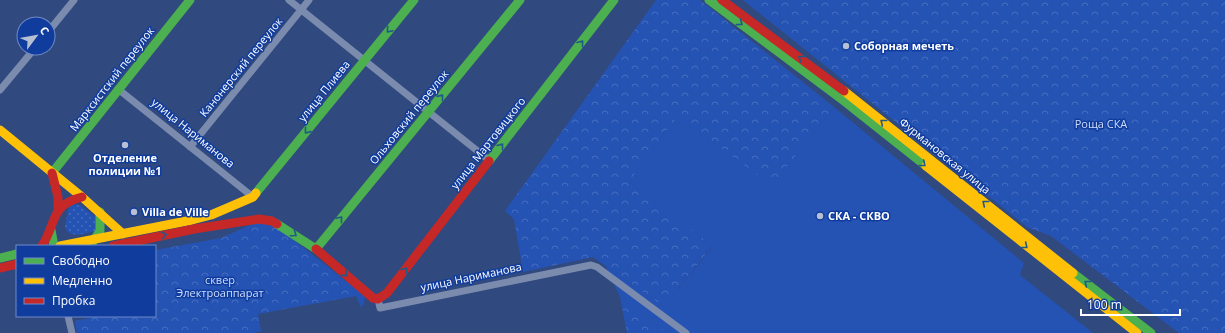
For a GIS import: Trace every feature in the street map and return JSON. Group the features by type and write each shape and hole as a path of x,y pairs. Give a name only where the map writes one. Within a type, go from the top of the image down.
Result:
{"main road":[{"name":"Марксистский переулок","path":"52,173 190,0"},
{"name":"улица Плиева","path":"253,197 414,0"},
{"name":"Ольховский переулок","path":"316,249 520,0"},
{"name":"улица Мартовицкого","path":"378,299 387,293 614,0"},
{"name":"Фурмановская улица","path":"709,0 844,101 1137,333"},
{"name":"Фурмановская улица","path":"722,0 857,101 1040,248 1151,333"},
{"path":"0,130 100,212 124,234"},
{"path":"43,245 51,230 58,208 58,197 52,173"},
{"path":"58,208 70,200 82,197"},
{"path":"72,245 93,243 124,234 211,215 253,197"},
{"path":"93,243 102,227 100,212"},
{"name":"улица Нариманова","path":"117,245 243,221 259,219 272,221 316,249 373,298 378,299"},
{"path":"51,230 61,245"},
{"path":"51,230 54,245"},
{"path":"0,258 16,254"},
{"path":"0,268 16,264"}],"street":[{"path":"56,22 74,0"},
{"path":"289,0 490,161"},
{"name":"Канонерский переулок","path":"190,147 309,0"},
{"path":"0,90 28,56"},
{"name":"улица Нариманова","path":"118,89 253,197"},
{"name":"улица Нариманова","path":"378,299 380,308 591,265 597,267 686,333"},
{"path":"68,317 72,333"}],"green space":[{"path":"656,0 700,0 834,107 772,187 678,117 629,182 713,245 664,307 593,257 523,272 514,219 505,211"},
{"name":"Роща СКА","path":"743,0 1225,0 1225,333 1179,333 1051,236 1027,227"},
{"name":"СКА - СКВО","path":"834,107 1024,263 1020,275 1093,333 668,333 620,297 605,265 664,307 713,246 629,182 678,116 772,186"},
{"path":"73,204 80,205 99,220 96,231 74,235 67,231 65,227 68,209"},
{"name":"cквер Электроаппарат","path":"257,222 273,226 290,237 365,296 364,304 361,307 356,296 258,314 261,331 253,333 77,333 75,321 90,317 156,317 156,250 221,238"},
{"path":"620,297 668,333 627,333"}],"traffic: fast":[{"path":"52,173 190,0"},
{"path":"256,193 414,0"},
{"path":"277,224 316,249 520,0"},
{"path":"489,161 614,0"},
{"path":"709,0 844,101 926,166"},
{"path":"91,245 100,231 100,212"},
{"path":"51,230 54,245"},
{"path":"0,258 16,254"},
{"path":"1073,273 1151,333"}],"traffic: slow":[{"path":"844,91 1073,273"},
{"path":"0,130 82,197 123,234"},
{"path":"926,166 1137,333"},
{"path":"65,245 211,215 253,197 256,193"}],"traffic: jam":[{"path":"722,0 844,91"},
{"path":"316,249 373,298 378,299 387,293 489,161"},
{"path":"52,173 58,197 58,208"},
{"path":"43,245 59,210 72,200 82,197"},
{"path":"118,245 194,229 259,219 272,221 277,224"},
{"path":"0,268 16,264"}],"place":[{"name":"Соборная мечеть","path":"846,46"},
{"name":"Отделение полиции №1","path":"125,145"},
{"name":"Villa de Ville","path":"134,212"},
{"name":"СКА - СКВО","path":"820,216"}]}
